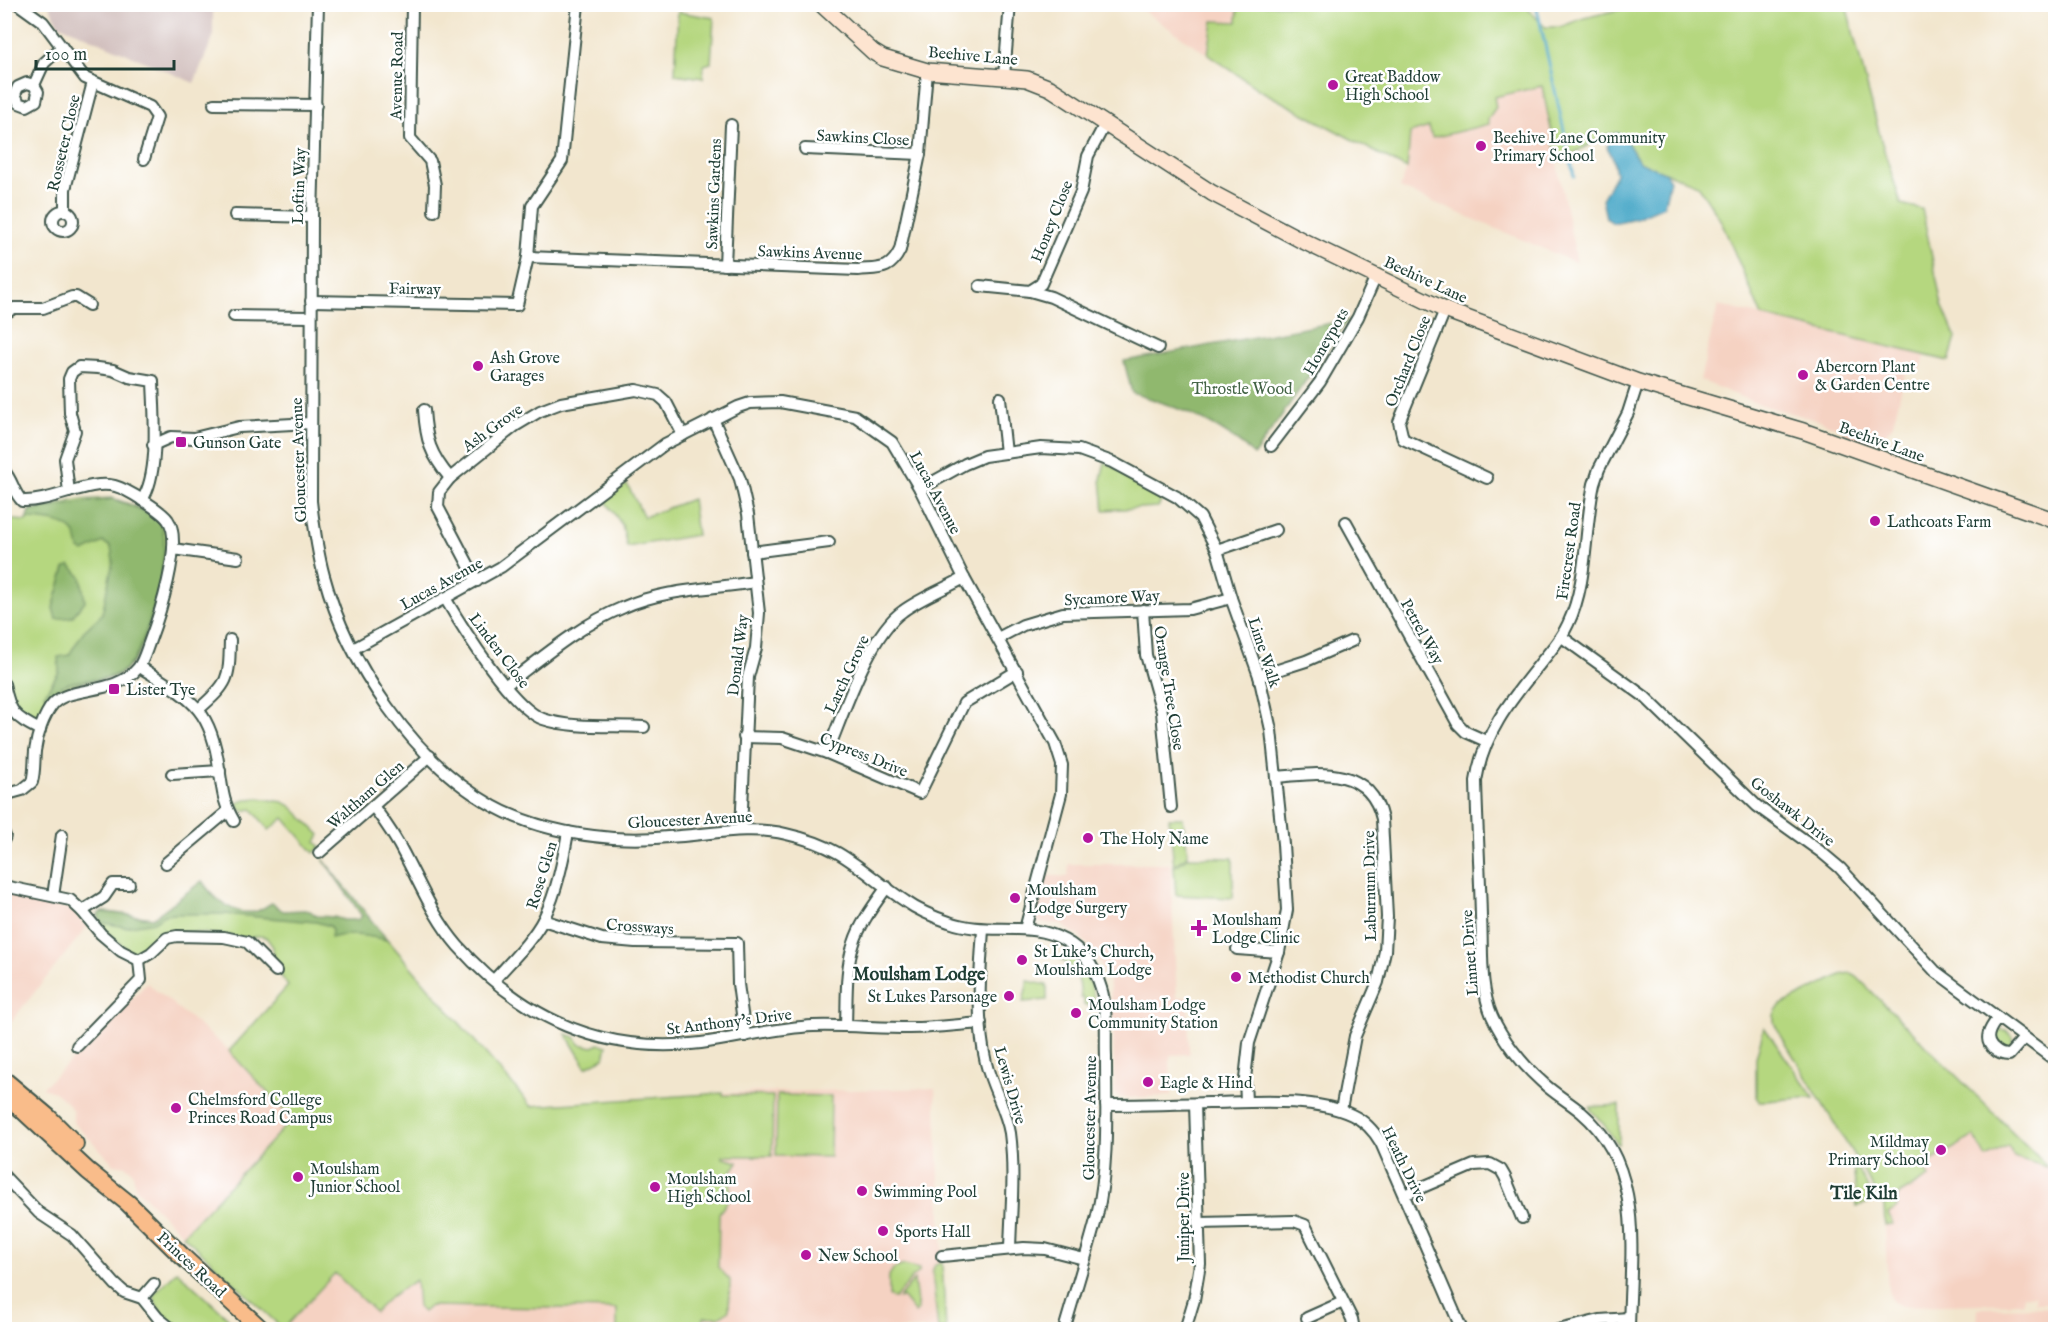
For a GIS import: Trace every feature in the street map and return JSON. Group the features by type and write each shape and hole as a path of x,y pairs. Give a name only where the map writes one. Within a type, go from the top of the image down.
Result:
{"main road":[{"name":"Beehive Lane","path":"821,4 873,52 883,58 927,71 1028,79 1050,88 1212,193 1301,240 1445,310 1638,382 1803,431 2055,521"},
{"name":"Princes Road","path":"4,1080 67,1135 128,1203 261,1328"},
{"name":"Princes Road","path":"4,1093 88,1171 128,1203"}],"street":[{"path":"18,4 44,22 85,78 150,107 157,117 144,159"},
{"name":"Loftin Way","path":"310,369 318,4"},
{"name":"Avenue Road","path":"412,4 410,138 430,161 435,185 434,212"},
{"path":"528,257 532,206 562,161 578,4"},
{"path":"1004,76 1010,4"},
{"path":"34,86 44,63 62,47"},
{"name":"Sawkins Avenue","path":"528,257 858,270 884,268 895,261 900,250 920,154 927,71"},
{"name":"Rosseter Close","path":"65,211 65,189 93,82"},
{"path":"214,104 316,105"},
{"name":"Honey Close","path":"1030,291 1041,284 1081,192 1088,156 1105,124"},
{"name":"Sawkins Gardens","path":"725,265 731,125"},
{"name":"Sawkins Close","path":"805,149 920,154"},
{"path":"235,216 312,217"},
{"name":"Fairway","path":"311,301 517,305 528,257"},
{"name":"Honeypots","path":"1271,446 1320,382 1358,317 1376,276"},
{"path":"980,286 1030,291 1051,297 1158,348"},
{"path":"5,310 23,307 43,308 69,298 77,292 89,305"},
{"name":"Orchard Close","path":"1445,310 1399,422 1403,439 1487,477"},
{"path":"234,315 311,316"},
{"path":"69,492 65,459 75,431 70,413 69,380 72,372 79,368 98,368 153,381 153,475 142,500"},
{"name":"Gloucester Avenue","path":"310,369 311,501 317,547 335,611 368,677 386,703 430,756 452,777 494,807 524,820 568,832 614,838 667,838 741,830 781,833 819,844 865,870 905,901 928,915 956,925 983,930 1025,929 1044,932 1066,941 1082,954 1096,974 1104,1003 1105,1159 1097,1217 1064,1329"},
{"name":"Firecrest Road","path":"1486,741 1505,707 1562,637 1574,612 1594,484 1599,469 1624,421 1638,382"},
{"name":"Ash Grove","path":"477,581 438,507 439,492 450,478 527,418 579,398 636,390 648,391 658,395 666,402 683,435"},
{"path":"1000,398 1006,453"},
{"name":"Lucas Avenue","path":"353,649 501,567 651,454 738,407 770,401 855,416 892,442 920,489 964,578 1055,743 1062,765 1061,794 1025,929"},
{"path":"424,410 428,445 450,478"},
{"name":"Donald Way","path":"713,419 740,479 748,514 759,613 756,648 748,676 741,830"},
{"path":"154,422 171,437"},
{"path":"153,445 171,437 194,438 239,426 311,423"},
{"name":"Lime Walk","path":"920,489 984,456 1041,448 1079,450 1112,462 1177,497 1200,517 1217,550 1231,598 1259,676 1271,730 1283,844 1287,910 1279,952 1249,1043 1245,1079 1246,1102"},
{"path":"4,471 12,481 15,493 22,501 33,502 97,486 114,485 142,500 168,520 173,532 173,549 165,593 140,667 113,686 60,698 51,706 39,730 35,750 35,774 32,782 22,790 4,795"},
{"name":"Petrel Way","path":"1346,522 1458,724 1466,732 1486,741"},
{"path":"1217,550 1276,530"},
{"path":"752,552 829,542"},
{"path":"173,549 238,558"},
{"name":"Larch Grove","path":"827,753 867,659 881,633 901,611 964,578"},
{"path":"506,685 567,638 594,621 626,606 694,590 755,582"},
{"name":"Linden Close","path":"445,598 463,629 506,685 524,705 541,718 565,723 644,727"},
{"name":"Sycamore Way","path":"998,638 1023,625 1063,613 1190,609 1231,598"},
{"name":"Orange Tree Close","path":"1143,610 1146,655 1162,712 1171,807"},
{"name":"Goshawk Drive","path":"1562,637 1645,697 1757,806 1821,852 1857,886 1935,970 2055,1061"},
{"path":"199,709 217,694 229,676 230,640"},
{"path":"1259,676 1306,662 1352,641"},
{"path":"140,667 176,690 199,709 212,733 223,800 231,816 166,863"},
{"name":"Cypress Drive","path":"744,737 782,738 827,753 920,793 964,703 1017,671"},
{"path":"4,684 8,704 14,714 24,723 39,730"},
{"name":"Linnet Drive","path":"1486,741 1476,780 1485,995 1498,1028 1530,1071 1588,1119 1606,1142 1619,1166 1629,1203 1629,1329"},
{"name":"Waltham Glen","path":"319,853 430,756"},
{"path":"172,774 220,771"},
{"name":"Laburnum Drive","path":"1276,777 1320,773 1346,777 1367,791 1377,805 1382,819 1387,908 1385,951 1378,982 1355,1036 1341,1110"},
{"name":"St Anthony's Drive","path":"373,806 390,829 429,907 456,944 513,997 540,1015 575,1031 612,1040 649,1044 698,1043 813,1026 907,1028 981,1023"},
{"name":"Rose Glen","path":"494,980 543,920 561,868 568,832"},
{"path":"53,896 62,835"},
{"path":"82,910 104,897 113,884 129,884"},
{"path":"4,886 70,900 82,910 108,940 121,951 139,960"},
{"path":"846,1026 848,971 854,942 869,912 886,887"},
{"name":"Crossways","path":"543,920 602,939 635,942 737,943 738,984 745,1036"},
{"name":"Lewis Drive","path":"983,930 981,1023 986,1063 1010,1133 1012,1165 1010,1249"},
{"path":"139,960 167,939 177,936 224,937 247,942 276,971"},
{"path":"1237,949 1279,952"},
{"path":"77,1046 141,980 139,960"},
{"path":"1998,1018 1987,1038 1996,1052 2009,1055 2024,1038"},
{"name":"Heath Drive","path":"1106,1105 1246,1102 1302,1104 1341,1110 1358,1118 1377,1136 1462,1329"},
{"name":"Juniper Drive","path":"1185,1329 1194,1300 1200,1264 1196,1104"},
{"path":"1404,1195 1474,1165 1490,1164 1501,1170 1522,1218"},
{"path":"4,1176 39,1213 72,1234 114,1284 124,1292 142,1298 158,1318 173,1329"},
{"path":"1199,1222 1294,1221 1305,1225 1352,1319 1354,1329"},
{"path":"942,1256 1010,1249 1045,1249 1084,1259"},
{"path":"142,1298 154,1284"},
{"path":"1307,1318 1343,1302"},
{"path":"1558,1329 1600,1320 1629,1318"}],"shaded area":[{"path":"49,5 213,5 213,37 194,83 58,24"},
{"path":"1135,5 1528,5 1528,19 1577,263 1400,188 1407,168 1258,89"},
{"name":"Abercorn Plant & Garden Centre","path":"1718,305 1925,356 1921,370 1907,367 1893,424 1883,437 1879,450 1846,438 1842,429 1758,404 1700,380"},
{"path":"1069,864 1170,864 1177,997 1188,997 1189,1054 1170,1055 1171,1096 1120,1098 1115,1093 1110,986 1097,953 1079,936 1060,924 1038,923 1034,913 1043,875 1068,877"},
{"path":"5,893 71,910 87,927 5,1029"},
{"name":"Moulsham High School","path":"380,931 531,1106 723,1093 935,1088 946,1329 284,1329 135,1187 133,1172 126,1166 114,1164 73,1122 73,1112 68,1103 54,1092 42,1088 87,1046 147,983 229,1050 331,938"},
{"name":"Mildmay Primary School","path":"1850,973 1857,977 2055,1174 2055,1303 2035,1303 2035,1296 2023,1295 2023,1303 1902,1306 1893,1302 1888,1291 1884,1205 1773,1019 1775,1011 1781,1005 1841,975"},
{"path":"2055,1307 2055,1329 1977,1329 1978,1308"}],"green space":[{"path":"1238,5 1528,5 1529,10 1545,27 1560,27 1584,18 1639,5 1846,5 1881,140 1901,204 1922,209 1942,305 1956,338 1949,361 1762,316 1721,221 1698,185 1639,162 1627,142 1618,133 1608,134 1576,152 1557,158 1542,86 1494,97 1496,107 1488,119 1489,124 1432,138 1429,127 1410,133 1407,169 1258,89 1208,54 1213,21 1237,22"},
{"path":"678,12 714,18 711,63 704,65 703,78 675,74"},
{"name":"Throstle Wood","path":"1348,320 1254,455 1227,434 1197,417 1132,393 1124,361"},
{"path":"1105,462 1165,494 1158,507 1104,510 1101,479"},
{"path":"627,484 644,517 692,499 697,535 627,547 622,525 605,500"},
{"path":"112,498 151,513 164,523 167,529 164,572 155,611 144,643 134,662 118,675 109,679 66,687 58,691 46,703 36,722 25,718 15,708 11,695 4,645 6,519 26,521 29,510 77,500"},
{"path":"113,499 149,514 158,521 163,532 164,549 158,592 145,634 132,662 121,672 103,678 74,682 57,689 49,696 44,695 59,672 58,657 69,655 83,632 102,614 113,561 111,547 103,542 84,552 79,549 76,536 71,529 60,523 28,519 30,511"},
{"path":"70,565 81,577 85,601 72,617 56,619 53,608 65,568"},
{"path":"259,798 283,802 291,806 320,835 316,842 321,847 314,853 284,818 269,830 252,809 242,811 237,805 248,799"},
{"path":"1169,818 1183,818 1188,856 1174,865"},
{"path":"1189,857 1233,858 1233,898 1176,895 1174,867"},
{"path":"323,859 387,940 352,935 331,938 330,926 316,922 224,914 164,915 154,922 125,927 99,922 98,915 101,912 153,918 202,881 217,899 238,911 254,912 272,903 283,911 305,910 317,916 357,920 362,916"},
{"name":"Moulsham High School","path":"167,908 333,920 380,931 531,1106 723,1093 723,1095 773,1096 772,1156 722,1156 738,1162 731,1172 730,1198 719,1213 718,1267 730,1280 729,1310 719,1317 704,1317 703,1326 685,1326 685,1329 703,1330 617,1329 617,1309 430,1306 423,1312 418,1307 416,1280 391,1296 375,1312 335,1273 283,1329 183,1235 292,1119 229,1051 288,986 275,967 273,947 266,937 248,938 184,931 141,953 130,952 101,927 98,915 101,912 107,912 153,918"},
{"path":"1065,952 1077,962 1086,975 1095,1005 1084,1005 1075,971 1062,960"},
{"path":"1850,973 1857,977 2047,1166 2014,1157 2008,1146 1986,1158 1974,1136 1923,1166 1929,1177 1897,1196 1897,1208 1888,1214 1893,1224 1885,1225 1884,1205 1777,1029 1774,1019 1774,1013 1781,1005 1841,975"},
{"path":"1028,981 1047,985 1047,1000 1023,1002"},
{"path":"1764,1027 1814,1098 1759,1101 1756,1097 1756,1058"},
{"path":"1998,1029 2006,1030 2012,1036 2013,1045 2005,1051 1994,1044 1993,1035"},
{"path":"566,1034 575,1037 579,1044 593,1047 599,1044 607,1046 604,1058 586,1067"},
{"path":"777,1095 831,1096 830,1157 776,1156"},
{"path":"1619,1105 1619,1144 1617,1144 1590,1107"},
{"path":"1853,1161 1875,1200 1857,1207"},
{"path":"942,1262 946,1329 938,1329 932,1271 935,1265"},
{"path":"904,1265 919,1269 919,1272 895,1298 889,1297 889,1276 893,1269"},
{"path":"177,1271 228,1318 217,1329 195,1331 183,1329 173,1324 160,1310 154,1294"},
{"path":"914,1280 918,1310 915,1313 903,1298 899,1298"}],"water":[{"path":"1618,133 1627,142 1639,162 1665,172 1670,180 1664,206 1636,218 1613,223 1606,218 1602,199 1616,174 1613,158 1607,147 1612,137"}],"waterway":[{"path":"1536,4 1574,176"}],"place":[{"name":"Great Baddow High School","path":"1333,85"},
{"name":"Beehive Lane Community Primary School","path":"1481,146"},
{"name":"Ash Grove Garages","path":"478,366"},
{"name":"Abercorn Plant & Garden Centre","path":"1803,375"},
{"name":"Gunson Gate","path":"181,442"},
{"name":"Lathcoats Farm","path":"1875,521"},
{"name":"Lister Tye","path":"114,689"},
{"name":"The Holy Name","path":"1088,838"},
{"name":"Moulsham Lodge Surgery","path":"1015,898"},
{"name":"Moulsham Lodge Clinic","path":"1199,928"},
{"name":"St Luke's Church, Moulsham Lodge","path":"1022,960"},
{"name":"Methodist Church","path":"1236,977"},
{"name":"St Lukes Parsonage","path":"1009,996"},
{"name":"Moulsham Lodge Community Station","path":"1076,1013"},
{"name":"Eagle & Hind","path":"1148,1082"},
{"name":"Chelmsford College Princes Road Campus","path":"176,1108"},
{"name":"Mildmay Primary School","path":"1941,1150"},
{"name":"Moulsham Junior School","path":"298,1177"},
{"name":"Moulsham High School","path":"655,1187"},
{"name":"Swimming Pool","path":"862,1191"},
{"name":"Sports Hall","path":"883,1231"},
{"name":"New School","path":"806,1255"}],"district":[{"name":"Moulsham Lodge","path":"919,974"},
{"name":"Tile Kiln","path":"1864,1193"}]}
